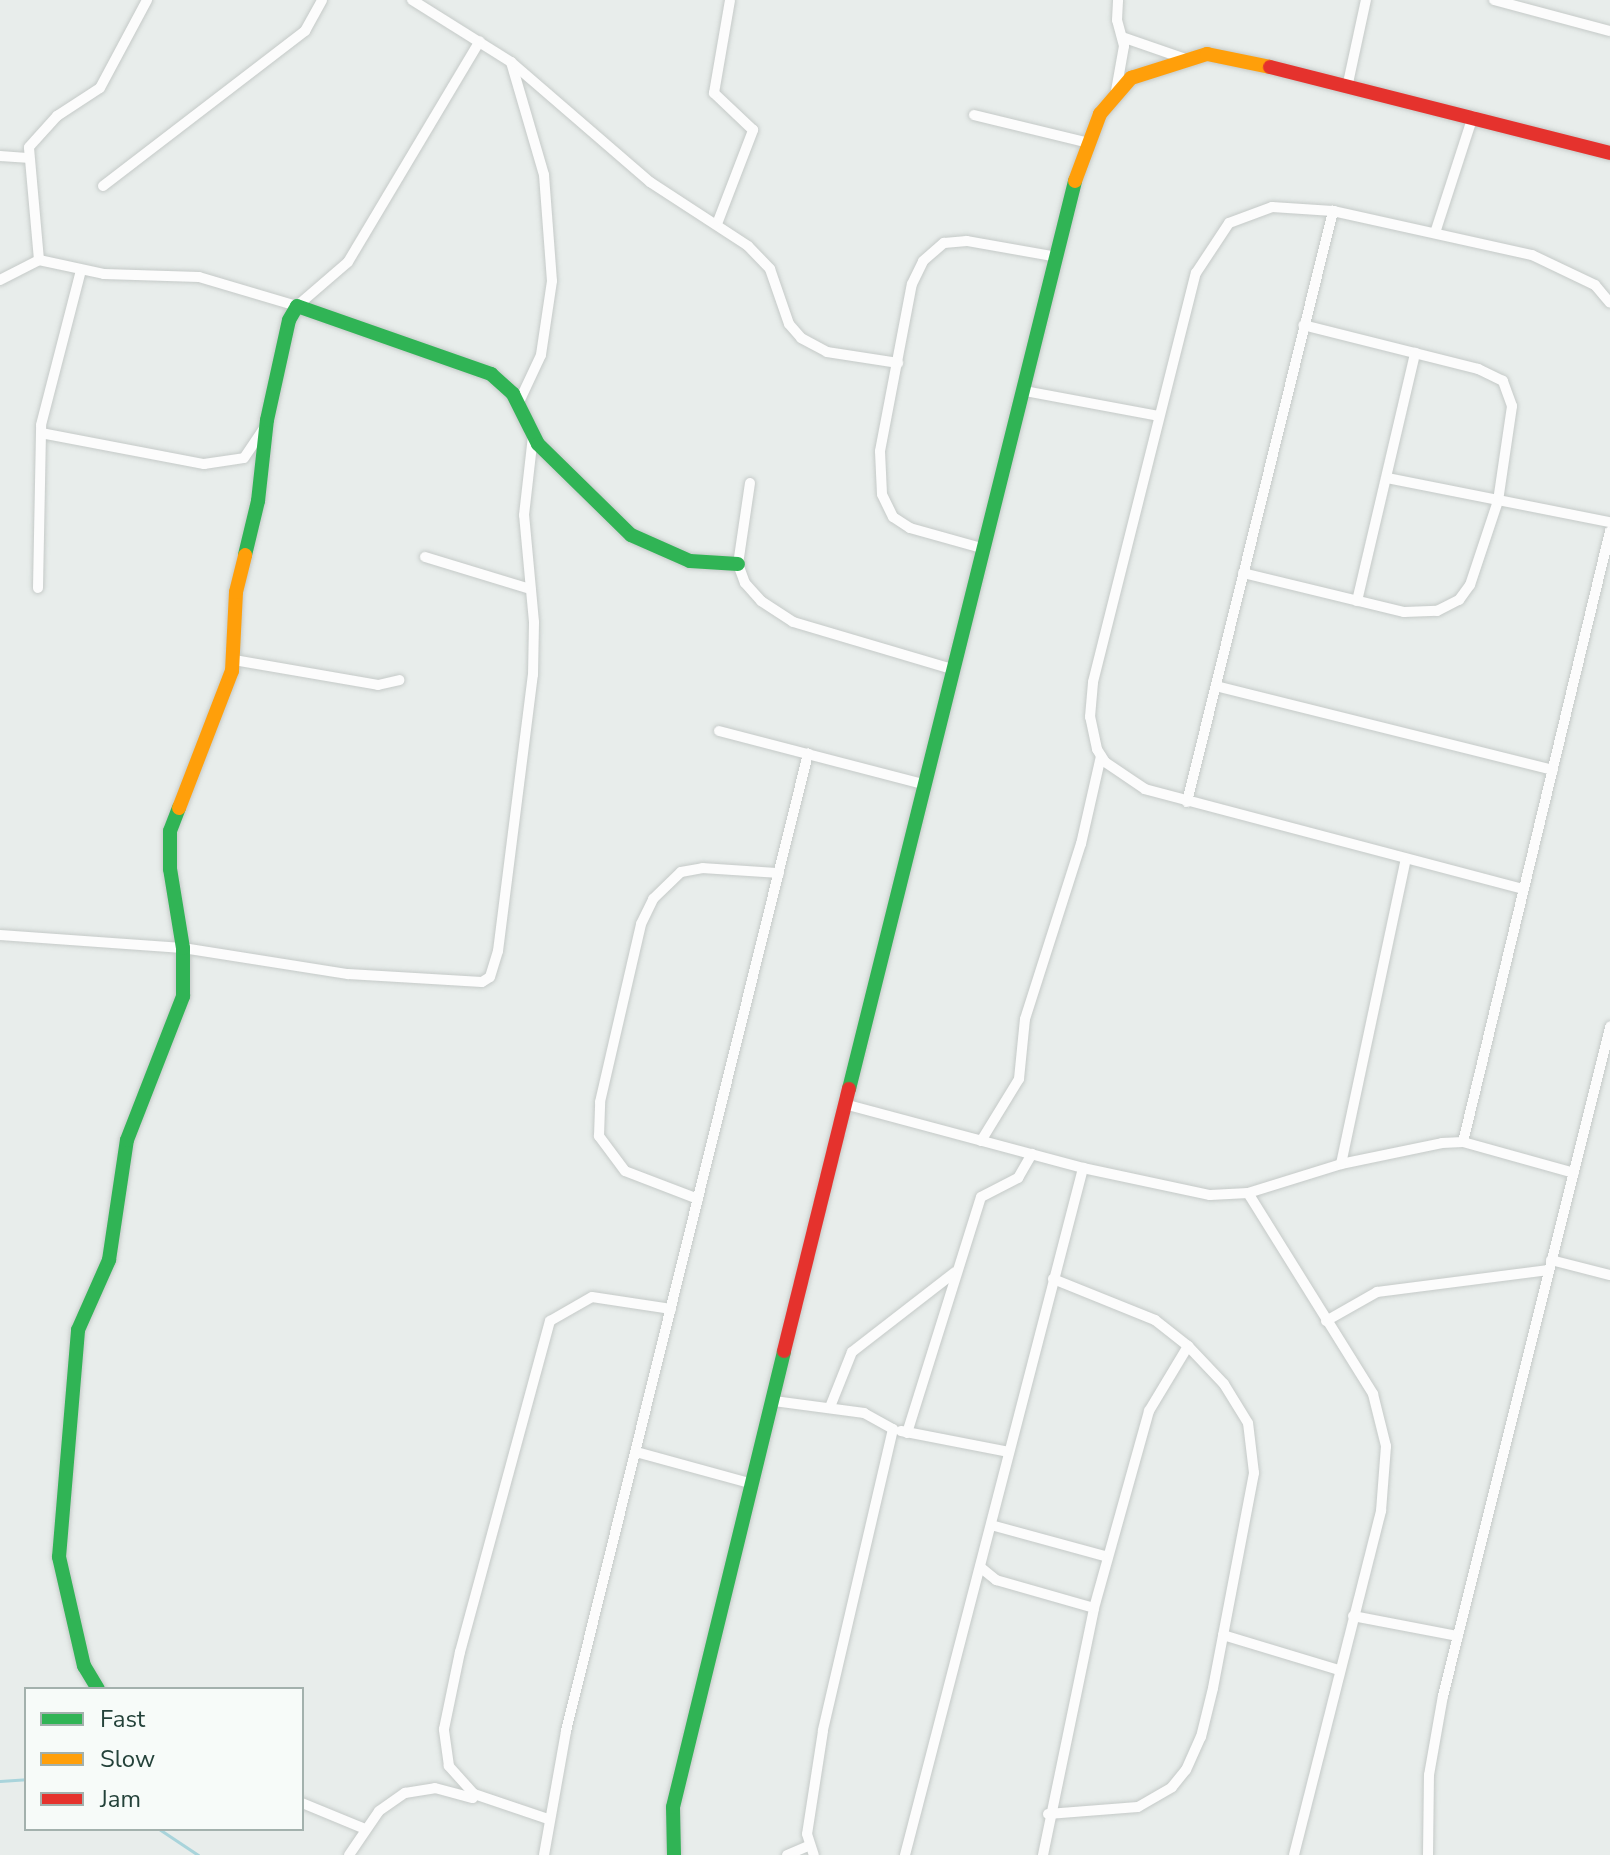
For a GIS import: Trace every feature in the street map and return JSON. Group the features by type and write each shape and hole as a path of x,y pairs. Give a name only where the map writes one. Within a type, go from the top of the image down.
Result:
{"street":[{"path":"39,260 27,158 38,134 106,79 147,0"},
{"path":"103,186 305,31 322,0"},
{"path":"412,0 511,62 650,182 717,224 770,269 789,324 801,338 827,352 898,363"},
{"path":"717,224 753,130 714,93 730,0"},
{"path":"1116,91 1122,37 1118,0"},
{"path":"1348,83 1366,0"},
{"path":"1494,0 1610,31"},
{"path":"1122,37 1183,58 1234,58 1348,83 1610,153"},
{"path":"97,1687 84,1666 59,1557 78,1330 109,1260 127,1140 178,1015 183,948 170,869 170,831 220,710 234,660 236,592 258,501 267,420 281,345 297,306 348,262 480,41"},
{"path":"674,1855 674,1797 1085,142 1116,91 1131,78 1183,58"},
{"path":"511,62 544,175 552,281 541,355 518,404"},
{"path":"974,115 1085,142"},
{"path":"1435,233 1473,116"},
{"path":"0,156 27,158"},
{"path":"1523,889 1405,862 1187,802 1134,783 1101,756 1092,736 1093,682 1196,273 1209,247 1229,223 1272,207 1333,211 1563,265 1595,285 1610,303"},
{"path":"1187,802 1333,211"},
{"path":"985,549 910,528 893,517 877,475 912,284 933,250 967,241 1058,257"},
{"path":"0,280 39,260 81,270 199,277 297,306 482,370 499,379 518,404 533,436 568,478 631,535 694,562 738,564"},
{"path":"38,588 41,433 81,270"},
{"path":"1243,573 1413,613 1452,604 1464,594 1479,567 1498,501 1509,438 1507,387 1494,374 1303,325"},
{"path":"1357,601 1415,353"},
{"path":"1025,391 1159,416"},
{"path":"41,433 204,464 228,463 256,446 267,420"},
{"path":"0,935 183,948 348,974 482,982 490,977 498,951 533,675 524,515 533,436"},
{"path":"1387,478 1610,522"},
{"path":"750,483 738,564 745,583 761,601 793,622 955,670"},
{"path":"1463,1142 1610,531"},
{"path":"425,557 530,589"},
{"path":"234,660 378,685 399,680"},
{"path":"1216,686 1553,770"},
{"path":"719,731 926,785"},
{"path":"544,1855 548,1819 636,1452 808,754"},
{"path":"981,1141 1019,1079 1025,1019 1081,844 1101,756"},
{"path":"1341,1164 1405,862"},
{"path":"698,1199 625,1171 599,1136 600,1102 641,924 653,899 681,872 703,868 779,873"},
{"path":"1428,1855 1433,1748 1458,1636 1610,1027"},
{"path":"848,1105 1185,1192 1248,1193 1341,1164 1463,1142 1574,1173"},
{"path":"907,1433 956,1271 984,1192 1018,1178 1032,1154"},
{"path":"905,1855 1083,1168"},
{"path":"1248,1193 1373,1394 1386,1446 1384,1493 1294,1855"},
{"path":"1326,1321 1377,1292 1550,1265 1610,1275"},
{"path":"830,1407 852,1352 956,1271"},
{"path":"1048,1814 1138,1807 1180,1779 1201,1737 1252,1502 1254,1448 1248,1423 1224,1384 1188,1346 1155,1320 1053,1279"},
{"path":"483,1798 454,1776 444,1729 545,1332 562,1310 592,1297 671,1309"},
{"path":"1043,1855 1048,1814 1094,1608 1149,1411 1188,1346"},
{"path":"774,1401 864,1413 907,1433 1009,1452"},
{"path":"787,1855 811,1851 823,1731 893,1429"},
{"path":"636,1452 753,1484"},
{"path":"991,1525 1108,1557"},
{"path":"980,1567 996,1580 1094,1608"},
{"path":"1353,1616 1458,1636"},
{"path":"1223,1635 1339,1670"},
{"path":"349,1855 365,1829 390,1800 421,1788 483,1798 548,1819"},
{"path":"304,1804 365,1829"}],"waterway":[{"path":"0,1781 24,1779"},
{"path":"162,1831 198,1855"}],"traffic: fast":[{"path":"849,1089 1075,181"},
{"path":"245,555 258,501 267,420 289,320 297,306 491,374 513,394 538,444 631,535 690,561 738,564"},
{"path":"97,1687 84,1666 59,1557 78,1330 109,1260 127,1140 183,996 183,948 170,869 170,831 179,808"},
{"path":"674,1855 673,1807 784,1351"}],"traffic: slow":[{"path":"1075,181 1100,114 1131,78 1207,54 1270,67"},
{"path":"179,808 232,671 236,592 245,555"}],"traffic: jam":[{"path":"1270,67 1610,153"},
{"path":"784,1351 849,1089"}]}
